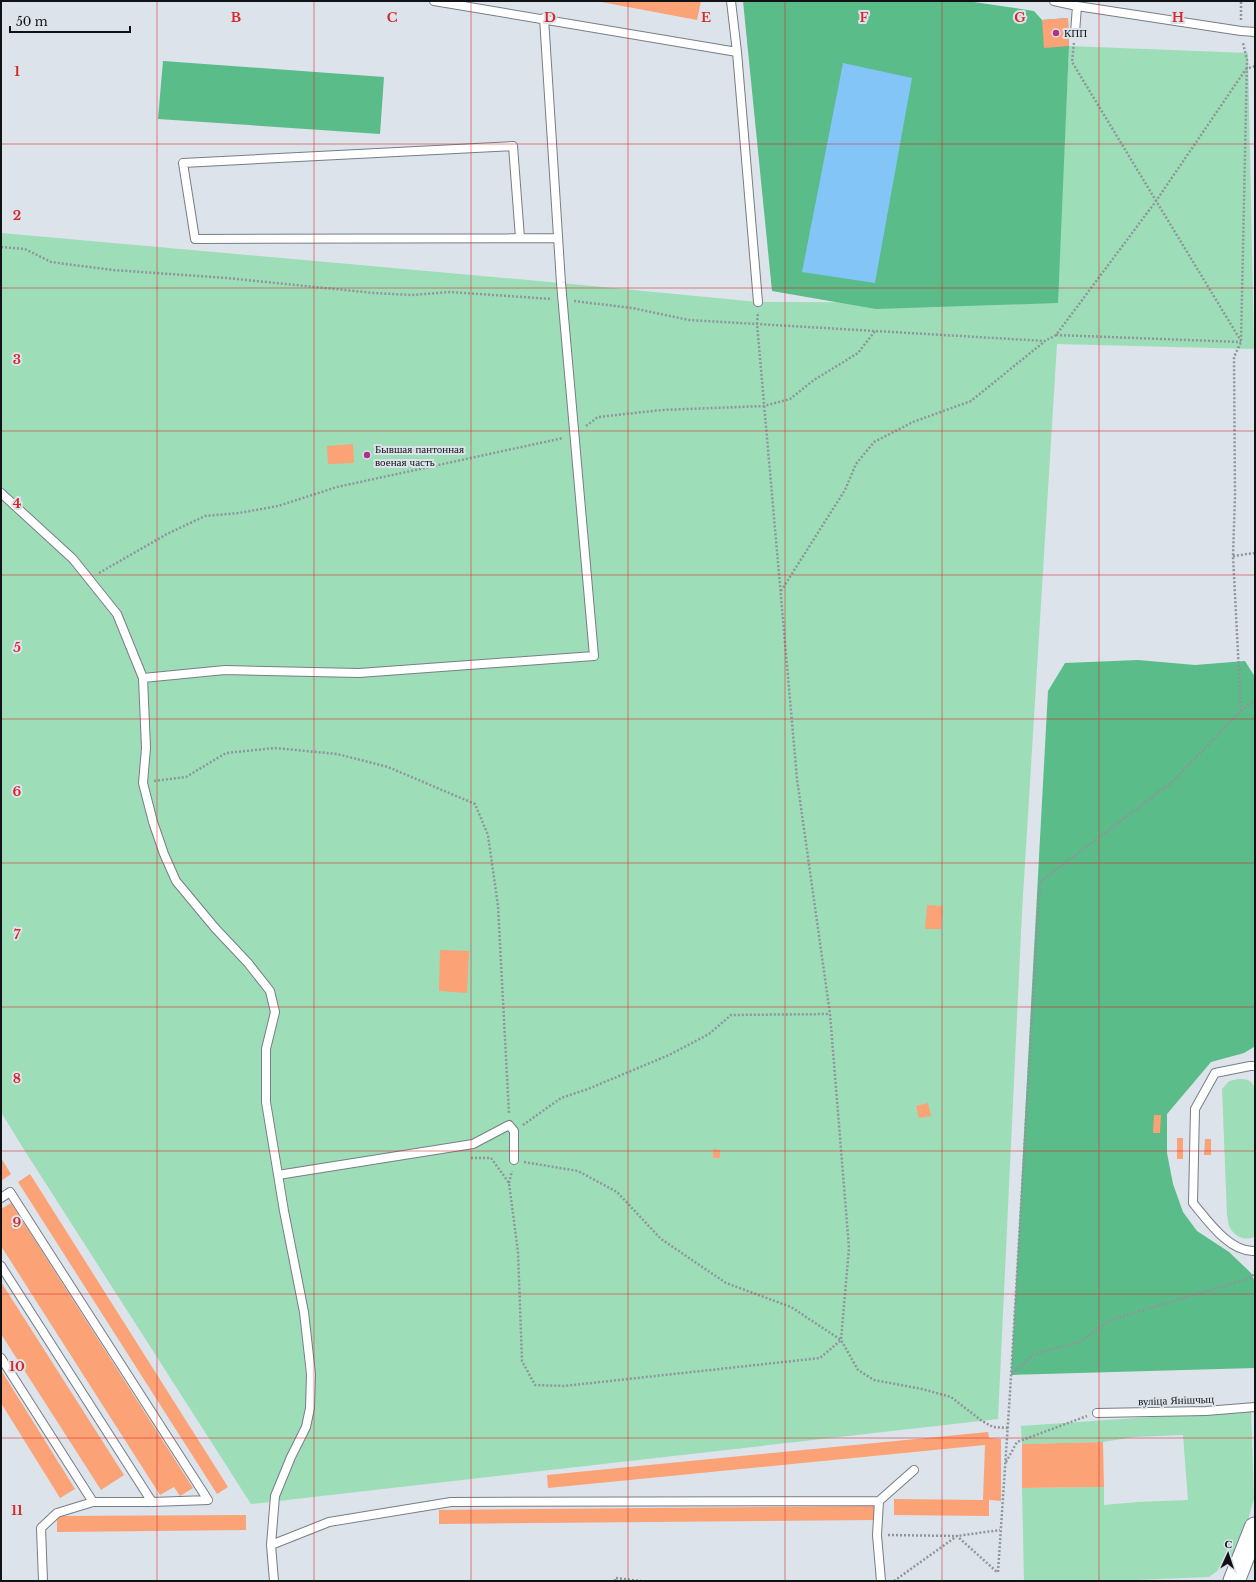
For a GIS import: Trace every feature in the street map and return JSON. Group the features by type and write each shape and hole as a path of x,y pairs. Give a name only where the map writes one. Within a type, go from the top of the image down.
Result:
{"street":[{"path":"1234,1581 1255,1528"}],"lane":[{"path":"434,1 544,18 737,52"},
{"path":"732,1 758,302"},
{"path":"1054,1 1077,6 1255,32"},
{"path":"1075,33 1077,6"},
{"path":"142,678 225,670 359,673 594,656 558,238 544,18"},
{"path":"520,238 513,146 183,164 195,239 558,238"},
{"path":"1,493 73,560 117,614 142,678 146,748 143,783 153,822 176,882 215,928 248,963 270,991 275,1012 266,1049 266,1102 304,1312 311,1374 310,1408 306,1427 291,1457 275,1496 271,1545 274,1581"},
{"path":"1255,1066 1215,1073 1195,1109 1193,1204 1225,1240 1248,1252 1255,1251"},
{"path":"278,1175 473,1144 512,1128 514,1160"},
{"path":"1,1198 10,1192 208,1500 93,1502 57,1513 41,1528 43,1581"},
{"path":"1,1266 152,1502"},
{"path":"1,1358 93,1502"},
{"name":"вуліца Янішчыц","path":"1097,1413 1206,1411 1255,1407"},
{"path":"271,1545 329,1522 451,1502 879,1501 914,1470"},
{"path":"879,1501 877,1535 881,1581"}],"path":[{"path":"1241,1 1241,31 1247,60 1241,342 1234,357 1235,495 1233,556 1241,711"},
{"path":"1075,33 1072,62 1241,342"},
{"path":"781,592 844,490 856,464 874,442 913,422 971,401 1045,341 1056,335 1156,200 1246,69 1255,66"},
{"path":"1,247 25,249 51,262 113,270 227,278 374,293 412,295 450,292 564,299 632,308 688,320 1045,341"},
{"path":"758,302 757,324 797,779 830,1014 850,1248 841,1340 820,1358 564,1386 535,1385 522,1361 518,1252 509,1183 514,1160 578,1171 617,1192 662,1238 726,1283 791,1307 841,1340 858,1370 874,1380 922,1388 951,1397 982,1421 993,1427 1008,1428"},
{"path":"89,579 167,534 205,516 239,513 278,506 336,487 535,445 575,435 598,417 662,410 764,406 790,398 814,380 858,353 876,330"},
{"path":"1056,335 1241,342"},
{"path":"1233,556 1255,553"},
{"path":"957,1536 998,1572 1008,1428 1040,882 1172,782 1241,711 1255,700"},
{"path":"143,783 186,777 226,753 275,748 337,754 388,767 475,804 488,835 498,906 512,1128 561,1098 588,1089 669,1056 708,1034 731,1015 830,1014"},
{"path":"471,1158 477,1154"},
{"path":"463,1159 491,1158 509,1183"},
{"path":"1011,1375 1034,1354 1080,1342 1110,1320 1251,1278 1255,1272"},
{"path":"1005,1465 1017,1442 1097,1413"},
{"path":"877,1535 957,1536 1001,1530"},
{"path":"894,1581 957,1536"},
{"path":"615,1581 615,1578 641,1581"}],"green space":[{"path":"743,1 967,1 1034,11 1042,20 1068,18 1069,46 1058,303 876,309 772,291"},
{"path":"1069,46 1248,53 1254,349 1057,344 1022,912 998,1419 251,1504 1,1112 1,233 758,302 1057,303"},
{"path":"163,61 384,77 380,134 158,119"},
{"path":"1138,660 1195,665 1245,661 1255,677 1254,1047 1244,1053 1211,1062 1167,1114 1167,1153 1173,1184 1183,1212 1197,1231 1229,1252 1251,1273 1255,1282 1255,1368 1011,1375 1048,691 1065,663"},
{"path":"1238,1079 1250,1081 1255,1089 1255,1236 1248,1239 1241,1238 1232,1231 1227,1215 1222,1089 1229,1081"},
{"path":"1251,1410 1254,1499 1243,1537 1227,1564 1209,1577 1113,1581 1024,1581 1022,1488 1104,1487 1104,1505 1188,1500 1183,1435 1134,1437 1103,1442 1022,1444 1021,1426"}],"water":[{"path":"843,63 912,78 875,283 802,272"}],"building":[{"path":"596,1 701,1 697,20"},
{"name":"КПП","path":"1068,18 1069,46 1044,48 1042,20"},
{"path":"353,444 354,463 328,464 327,446"},
{"path":"927,905 943,906 941,929 925,929"},
{"path":"440,950 469,951 467,993 439,991"},
{"path":"928,1103 931,1116 919,1118 916,1106"},
{"path":"1154,1115 1161,1115 1160,1133 1153,1133"},
{"path":"1177,1138 1183,1138 1183,1159 1177,1159"},
{"path":"1205,1139 1211,1139 1211,1155 1204,1155"},
{"path":"713,1149 720,1150 720,1158 713,1158"},
{"path":"1,1158 11,1174 1,1181"},
{"path":"30,1174 228,1487 217,1494 18,1182"},
{"path":"11,1203 193,1488 180,1496 174,1487 160,1495 1,1246 1,1209"},
{"path":"1,1282 124,1475 101,1490 1,1334"},
{"path":"1,1370 75,1489 60,1498 1,1403"},
{"path":"988,1432 989,1438 1001,1439 1001,1501 989,1500 989,1516 894,1515 894,1499 983,1500 985,1445 548,1488 547,1475"},
{"path":"1103,1442 1104,1487 1022,1488 1022,1444"},
{"path":"874,1506 874,1520 439,1524 439,1510"},
{"path":"246,1515 246,1530 57,1532 57,1516"}],"place":[{"name":"КПП","path":"1056,33"},
{"name":"Бывшая пантонная военая часть","path":"367,455"}]}
